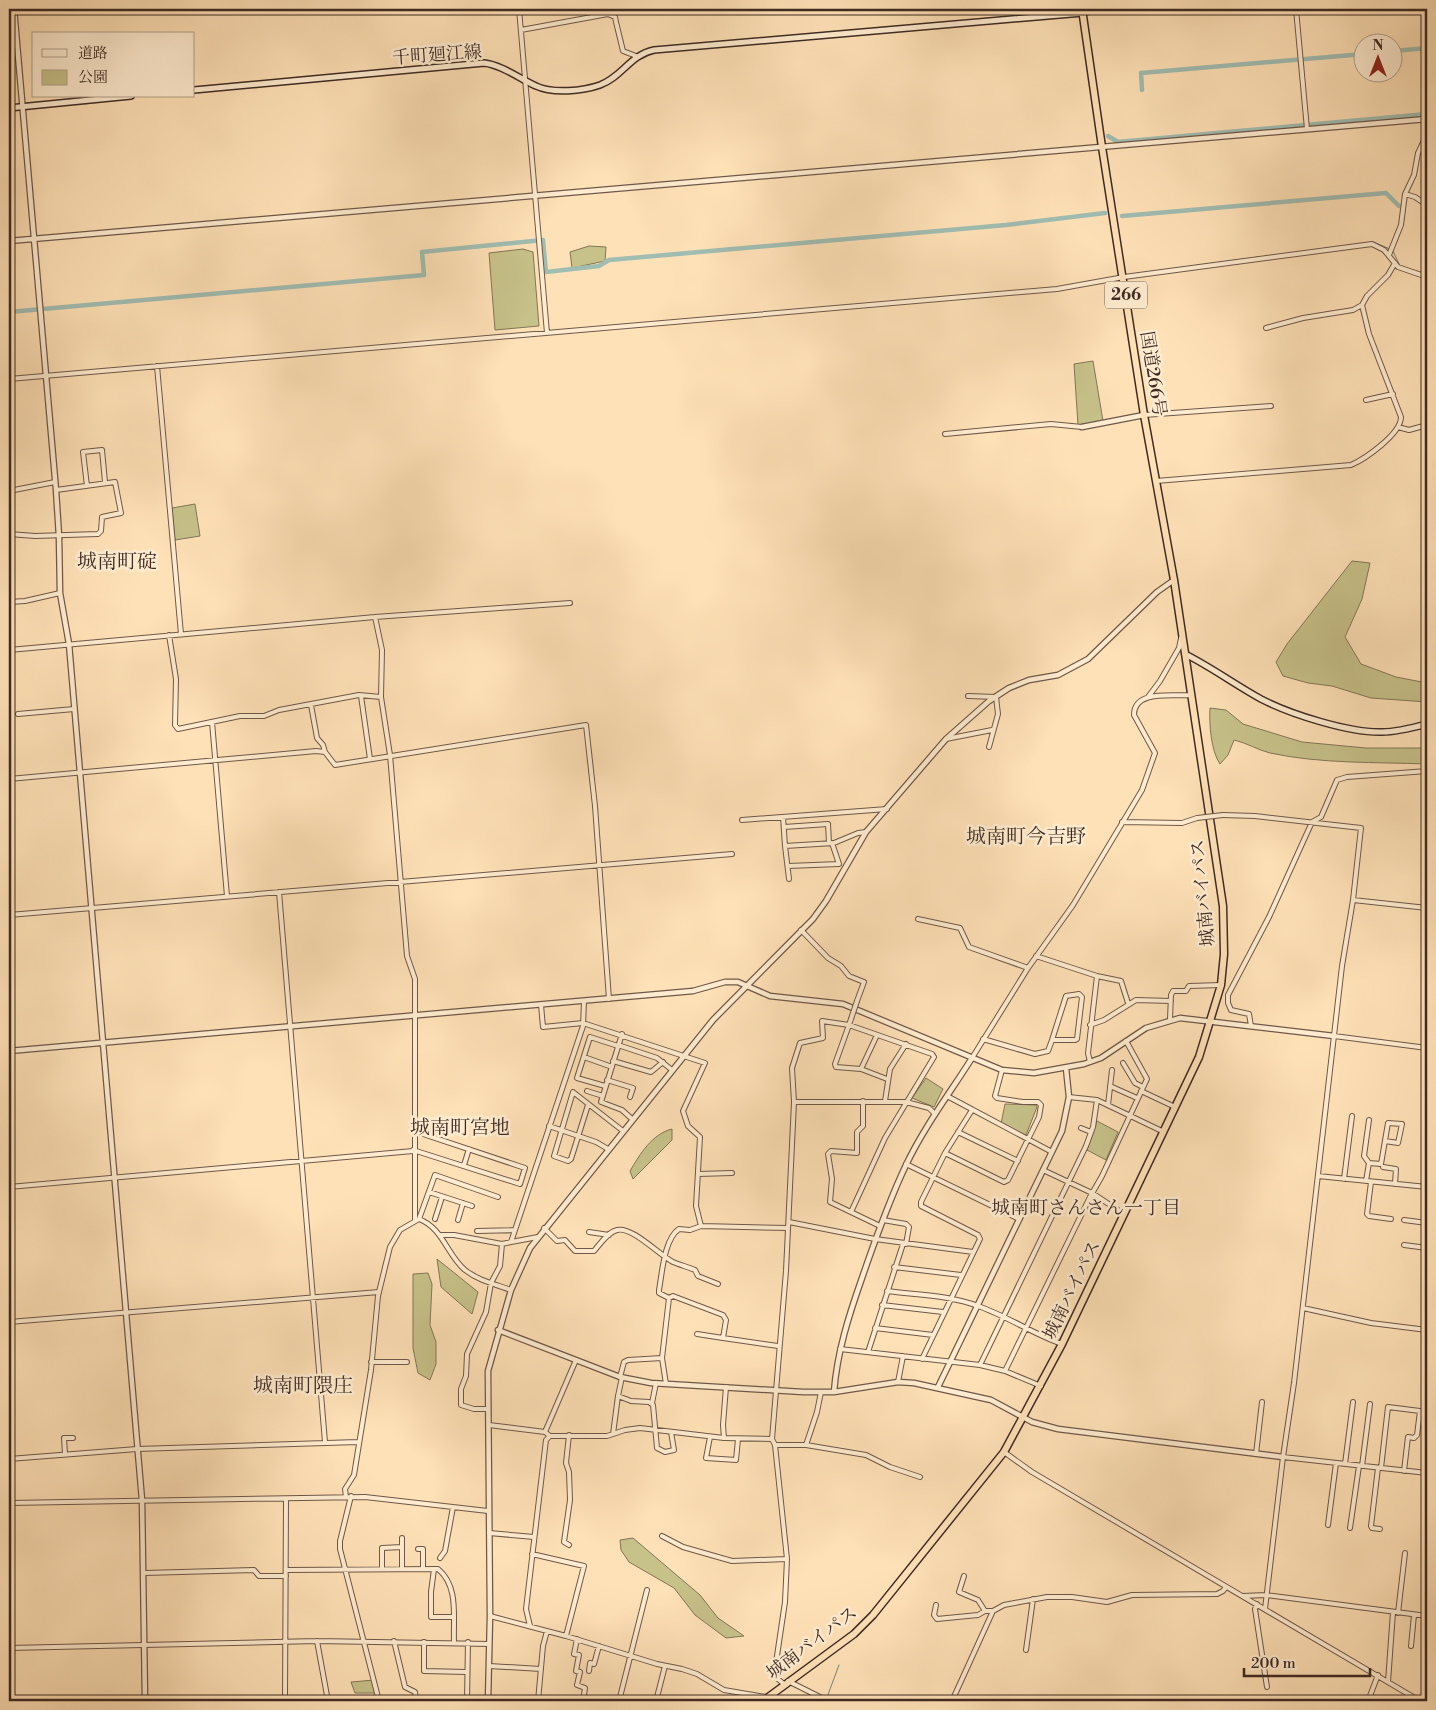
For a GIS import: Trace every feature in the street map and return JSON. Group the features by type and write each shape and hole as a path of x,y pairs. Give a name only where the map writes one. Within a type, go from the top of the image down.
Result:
{"highway":[{"name":"国道266号","path":"1083,11 1144,416 1174,580 1185,654"},
{"name":"城南バイパス","path":"765,1699 854,1634 873,1615 1004,1452 1024,1418 1062,1344 1199,1057 1221,985 1224,954 1223,906 1185,654"}],"main road":[{"name":"千町廻江線","path":"195,90 484,63 542,89 588,88 611,80 636,56 645,52 1083,11"},
{"path":"9,108 111,98"},
{"path":"1185,654 1208,664 1262,699 1302,716 1369,732 1395,732 1427,724"}],"street":[{"path":"14,9 56,490 60,593 69,644 142,1500 145,1701"},
{"path":"519,9 547,333"},
{"path":"1034,9 1034,17"},
{"path":"1083,11 1110,9"},
{"path":"1296,9 1308,129"},
{"path":"521,30 608,14 615,17 623,51 636,56"},
{"path":"9,241 1427,119"},
{"path":"1389,255 1401,225 1405,194 1414,176 1422,143 1427,134"},
{"path":"1405,194 1415,197 1427,205"},
{"path":"9,379 1057,289 1124,277 1372,244 1380,247 1398,267 1427,277"},
{"path":"1266,328 1321,314 1344,312 1362,305 1367,296 1388,275 1396,263"},
{"path":"1156,481 1350,465 1388,440 1398,427 1402,417 1369,334 1362,305"},
{"path":"157,366 181,634"},
{"path":"1366,400 1393,394"},
{"path":"945,434 1051,424 1082,427 1144,416 1271,406"},
{"path":"1398,427 1409,430 1427,425"},
{"path":"87,486 83,452 102,450 106,482"},
{"path":"9,491 55,482"},
{"path":"9,534 59,536 98,534 101,531 102,517 121,513 115,482 56,490"},
{"path":"488,1701 490,1616 488,1371 498,1330 523,1260 544,1228 672,1070 745,985 801,930 826,901 866,832 946,738 1009,688 1029,680 1058,674 1088,660 1158,592 1174,580"},
{"path":"9,602 25,601 60,593"},
{"path":"9,650 375,617 570,602"},
{"path":"375,617 382,650 381,697 390,755 408,956 415,978 414,1150 417,1220"},
{"path":"1148,697 1160,681 1179,648 1182,634"},
{"path":"169,635 176,679 176,728 240,716 264,716 279,710 362,696 381,697"},
{"path":"834,1392 840,1350 875,1239 906,1164 935,1114 1028,968 1073,905 1142,790 1155,758 1153,750 1134,715 1134,710 1140,700 1148,697 1191,695"},
{"path":"362,696 370,759"},
{"path":"968,696 996,697"},
{"path":"989,746 998,714 996,697"},
{"path":"311,705 317,738 323,745 325,752 336,765 586,725 600,866 609,999"},
{"path":"18,714 74,709"},
{"path":"212,722 227,896"},
{"path":"946,738 992,730"},
{"path":"9,779 325,752"},
{"path":"1251,1026 1249,1014 1231,1010 1228,1003 1228,995 1268,917 1312,822 1321,817 1337,780 1347,777 1427,771"},
{"path":"742,820 888,808"},
{"path":"1122,822 1182,822 1223,815 1255,816 1361,828 1353,900 1342,966 1303,1308 1265,1608"},
{"path":"784,817 789,879"},
{"path":"784,827 828,824 831,843 839,864 788,866"},
{"path":"785,846 831,843 866,832"},
{"path":"9,915 732,854"},
{"path":"279,892 325,1442"},
{"path":"1353,900 1427,908"},
{"path":"918,919 960,928 969,947 1028,968"},
{"path":"801,930 828,958 842,966 850,976 864,982 835,1064 836,1068 861,1069 887,1079"},
{"path":"1036,956 1098,976 1121,981 1128,1003"},
{"path":"1090,1062 1088,1053 1090,1025 1098,976"},
{"path":"9,1051 693,991 725,982 745,985 770,996 792,1000 829,1002 856,1009 1002,1070 1034,1073 1090,1062 1146,1028 1170,1019 1193,1018 1211,1020 1427,1048"},
{"path":"1170,1019 1171,1001 1174,991 1186,991 1189,986 1221,985"},
{"path":"983,1039 1036,1054 1048,1051 1066,996 1079,994 1082,997 1077,1039 1052,1040"},
{"path":"1090,1025 1104,1020 1128,1003 1136,1000 1171,1001"},
{"path":"511,1242 584,1023 584,1001"},
{"path":"541,1005 543,1027 584,1023 705,1063 683,1111 688,1126 700,1137 697,1159 696,1206 702,1226"},
{"path":"824,1700 774,1676 785,1602 787,1559 775,1445 772,1439 789,1222 794,1102 792,1068 800,1043 823,1038 822,1021 849,1025 906,1044 932,1054 934,1057 906,1102 867,1173 851,1212"},
{"path":"622,1034 601,1102 622,1110 632,1119"},
{"path":"861,1069 877,1035"},
{"path":"605,1086 577,1078 590,1037 650,1055 663,1062 672,1070"},
{"path":"1005,1371 1147,1077 1126,1041"},
{"path":"884,1101 890,1069 906,1044"},
{"path":"584,1057 612,1067"},
{"path":"613,1062 650,1072 663,1062"},
{"path":"1123,1063 1135,1083 1142,1089 1176,1108"},
{"path":"938,1387 1052,1152 1067,1117 1069,1097 1066,1068"},
{"path":"945,1153 1004,1182 1008,1180 1039,1117 1041,1104 1038,1102 997,1098 995,1096 1002,1070"},
{"path":"1108,1105 1112,1070"},
{"path":"607,1080 633,1088 630,1097"},
{"path":"1110,1086 1138,1098"},
{"path":"587,1091 603,1096"},
{"path":"588,1105 571,1159 568,1161 554,1156 573,1092 623,1131"},
{"path":"947,1096 1052,1152"},
{"path":"1069,1097 1097,1100 1164,1132"},
{"path":"980,1365 1091,1132 1097,1100"},
{"path":"863,1101 863,1126 857,1132 857,1153 831,1151 828,1154 832,1179 830,1202 880,1226"},
{"path":"794,1102 906,1102 929,1108 935,1114"},
{"path":"922,1358 980,1239 978,1235 921,1206 932,1177 972,1110"},
{"path":"1344,1179 1352,1116"},
{"path":"1366,1181 1368,1163 1364,1156 1369,1120"},
{"path":"1368,1163 1381,1164 1388,1123 1402,1124 1398,1143 1385,1141"},
{"path":"549,1126 596,1142 608,1150"},
{"path":"1081,1128 1091,1132"},
{"path":"9,1187 302,1162 414,1150 520,1184 525,1168 414,1131"},
{"path":"958,1132 1018,1161"},
{"path":"464,1166 469,1149"},
{"path":"906,1164 1019,1219"},
{"path":"1383,1167 1396,1169 1395,1184"},
{"path":"1043,1170 1092,1193 1125,1214"},
{"path":"698,1174 732,1173"},
{"path":"379,1701 340,1541 348,1497 345,1489 354,1475 371,1362 379,1292 390,1247 400,1230 417,1220 435,1175 498,1196"},
{"path":"1318,1176 1427,1188"},
{"path":"1371,1182 1368,1216 1391,1219"},
{"path":"429,1192 472,1206"},
{"path":"435,1219 442,1197"},
{"path":"458,1220 463,1203"},
{"path":"417,1220 430,1224 464,1269 482,1281 511,1290"},
{"path":"868,1352 894,1267 905,1244 909,1227 906,1224 883,1220"},
{"path":"1404,1220 1427,1223"},
{"path":"789,1222 905,1244 972,1252"},
{"path":"723,1338 726,1320 723,1315 694,1302 673,1296 669,1298 659,1293 667,1248 676,1232 679,1229 690,1230 702,1226 788,1228"},
{"path":"544,1228 557,1241 565,1240 575,1251 594,1251 609,1235 618,1229 627,1230 650,1244 666,1258 695,1270 698,1276 718,1284"},
{"path":"477,1232 515,1230"},
{"path":"493,1231 493,1243"},
{"path":"589,1232 609,1235"},
{"path":"440,1235 502,1244 538,1237"},
{"path":"488,1409 474,1409 461,1405 461,1389 466,1376 467,1354 486,1312 491,1283 500,1266 502,1244"},
{"path":"1404,1245 1427,1248"},
{"path":"894,1267 961,1275"},
{"path":"887,1291 950,1299 978,1305 1062,1344"},
{"path":"9,1322 379,1292"},
{"path":"666,1384 662,1358 669,1298"},
{"path":"882,1305 943,1312"},
{"path":"1303,1308 1371,1323 1427,1330"},
{"path":"875,1328 933,1335"},
{"path":"498,1330 621,1377 656,1383 834,1392 898,1382 938,1387 991,1400 1032,1422 1082,1433 1427,1473"},
{"path":"697,1334 778,1346"},
{"path":"840,1350 980,1365 1005,1371 1041,1386"},
{"path":"898,1382 904,1356"},
{"path":"613,1434 624,1362 628,1360 662,1358"},
{"path":"545,1432 576,1360"},
{"path":"371,1362 407,1362"},
{"path":"656,1383 652,1403 657,1448 665,1452 674,1450 672,1432"},
{"path":"724,1438 723,1425 726,1387"},
{"path":"806,1445 817,1412 821,1392"},
{"path":"618,1396 631,1401 652,1403"},
{"path":"1256,1454 1262,1402"},
{"path":"1345,1464 1353,1402"},
{"path":"1350,1528 1370,1404"},
{"path":"1380,1529 1371,1526 1388,1407 1420,1411 1417,1435 1414,1438 1408,1437 1404,1471"},
{"path":"489,1425 545,1432 550,1436 608,1436 634,1428 710,1437 772,1439"},
{"path":"569,1435 566,1464 569,1472 570,1500 564,1542 569,1545"},
{"path":"530,1626 526,1609 546,1440 550,1436"},
{"path":"710,1437 706,1458 736,1460 738,1439"},
{"path":"65,1454 64,1438 73,1438"},
{"path":"9,1459 137,1449 358,1442"},
{"path":"775,1445 806,1445 866,1455 890,1467 920,1476"},
{"path":"1004,1452 1032,1472 1420,1701"},
{"path":"1328,1525 1336,1463"},
{"path":"9,1503 348,1497 488,1511"},
{"path":"285,1701 286,1499"},
{"path":"440,1558 445,1551 453,1507"},
{"path":"489,1533 534,1537"},
{"path":"662,1536 683,1546 732,1561 787,1559"},
{"path":"402,1538 402,1569"},
{"path":"382,1569 382,1548 402,1547"},
{"path":"418,1549 423,1549 423,1569"},
{"path":"1398,1613 1406,1553"},
{"path":"532,1554 584,1566 566,1636"},
{"path":"434,1569 430,1592 430,1617 453,1617"},
{"path":"286,1570 438,1569 447,1576 452,1586 454,1642"},
{"path":"144,1573 254,1570 259,1576 286,1576"},
{"path":"964,1576 959,1592 978,1600 985,1611"},
{"path":"936,1605 934,1615 936,1619 978,1615 985,1611 993,1611 1004,1605 1033,1599 1072,1597 1107,1602 1132,1595 1217,1594 1226,1587"},
{"path":"619,1701 648,1590"},
{"path":"1243,1596 1266,1595 1427,1616"},
{"path":"1026,1650 1033,1599"},
{"path":"1257,1604 1255,1610 1267,1688"},
{"path":"952,1701 993,1611"},
{"path":"1388,1682 1393,1612"},
{"path":"1411,1646 1414,1615"},
{"path":"490,1616 697,1674 724,1690 765,1699"},
{"path":"538,1701 547,1631"},
{"path":"577,1639 574,1654 580,1656 576,1671 580,1672 577,1685 585,1688 583,1701"},
{"path":"9,1648 317,1641 468,1642 489,1644"},
{"path":"317,1641 328,1701"},
{"path":"394,1641 405,1687 415,1692 416,1701"},
{"path":"424,1642 424,1672 467,1672"},
{"path":"467,1701 468,1642"},
{"path":"589,1671 590,1663 594,1664 599,1646"},
{"path":"489,1666 541,1669"},
{"path":"656,1701 665,1666"},
{"path":"1368,1701 1378,1675"}],"green space":[{"path":"589,246 606,247 605,261 572,268 570,252"},
{"path":"523,249 533,252 539,326 495,330 489,253"},
{"path":"1093,361 1103,421 1078,425 1074,364"},
{"path":"195,504 200,536 175,540 172,508"},
{"path":"1352,561 1370,563 1362,599 1345,637 1361,664 1396,677 1427,683 1427,702 1371,698 1332,686 1308,683 1283,676 1276,662 1287,644"},
{"path":"1210,708 1226,710 1243,724 1302,742 1366,748 1427,748 1427,764 1348,762 1289,757 1270,753 1234,740 1228,755 1220,764 1214,752 1210,729"},
{"path":"926,1078 943,1089 934,1107 912,1098"},
{"path":"1005,1104 1036,1105 1037,1107 1026,1135 1001,1124"},
{"path":"1097,1121 1118,1132 1106,1160 1087,1150"},
{"path":"672,1129 672,1140 633,1179 630,1171 642,1152 658,1135"},
{"path":"437,1259 478,1292 472,1314 441,1287"},
{"path":"428,1273 432,1284 430,1325 436,1342 436,1364 430,1380 418,1373 413,1348 413,1274"},
{"path":"633,1538 700,1595 718,1618 744,1636 726,1638 695,1615 674,1588 629,1562 621,1550 620,1540"},
{"path":"374,1680 377,1693 355,1693 351,1682"}],"waterway":[{"path":"1404,50 1427,48"},
{"path":"1142,90 1141,73 1354,55"},
{"path":"1108,136 1118,142 1427,114"},
{"path":"1122,216 1386,193 1399,206"},
{"path":"9,312 424,275 422,252 543,240 546,272 599,266 609,260 1006,225 1105,213"},
{"path":"1373,242 1390,249"},
{"path":"1393,251 1400,266 1427,274"},
{"path":"1133,274 1258,257"},
{"path":"826,1700 839,1665"}],"district":[{"name":"城南町碇","path":"117,562"},
{"name":"城南町今吉野","path":"1026,837"},
{"name":"城南町宮地","path":"460,1128"},
{"name":"城南町さんさん一丁目","path":"1086,1208"},
{"name":"城南町隈庄","path":"303,1386"}]}
